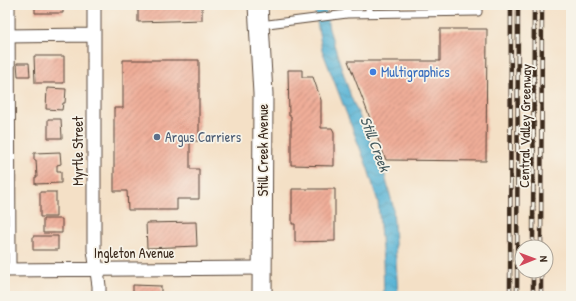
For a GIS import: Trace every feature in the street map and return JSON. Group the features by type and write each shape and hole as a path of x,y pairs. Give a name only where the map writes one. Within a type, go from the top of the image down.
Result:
{"street":[{"name":"Myrtle Street","path":"94,5 94,250 99,296"},
{"name":"Still Creek Avenue","path":"258,5 263,101 262,296"},
{"path":"8,36 94,35"},
{"name":"Ingleton Avenue","path":"9,270 262,268"}],"lane":[{"path":"9,270 8,36 11,5"},
{"path":"347,5 347,14"},
{"path":"368,13 369,5"},
{"path":"400,5 400,13"},
{"path":"259,25 347,14 478,12 478,5"}],"path":[{"name":"Central Valley Greenway","path":"534,239 536,5"},
{"path":"533,296 534,279"}],"water":[{"path":"314,5 325,5 329,29 351,97 384,172 393,206 398,296 384,296 383,261 378,202 368,169 322,50"}],"building":[{"path":"35,5 63,5 63,13 35,13"},
{"path":"138,5 202,5 202,20 138,22"},
{"path":"440,29 487,29 486,161 386,160 348,61 440,61"},
{"path":"34,56 64,56 64,83 35,83"},
{"path":"123,60 199,60 199,141 190,141 190,169 199,169 199,199 177,199 177,210 128,210 127,191 114,191 114,108 123,108"},
{"path":"17,63 29,63 30,76 18,76"},
{"path":"288,70 302,70 302,77 313,77 321,100 321,128 332,128 334,132 334,166 291,165 291,116 289,116"},
{"path":"47,88 66,89 65,103 63,103 62,110 46,109"},
{"path":"48,119 61,119 62,138 48,138"},
{"path":"60,152 61,164 57,165 57,171 61,171 61,183 35,184 35,177 37,177 34,153"},
{"path":"292,189 335,189 335,241 295,242 295,224 292,224"},
{"path":"40,192 56,192 56,217 40,217"},
{"path":"43,219 62,219 62,233 43,233"},
{"path":"196,222 197,246 147,248 146,223"},
{"path":"33,236 58,236 58,250 33,250"},
{"path":"133,285 161,286 161,296 133,296"}],"railway":[{"path":"510,296 511,5"},
{"path":"517,296 518,5"},
{"path":"533,239 534,5"},
{"path":"541,239 542,5"},
{"path":"533,279 533,296"},
{"path":"541,279 541,296"}],"place":[{"name":"Multigraphics","path":"373,72"},
{"name":"Argus Carriers","path":"157,137"}],"water label":[{"name":"Still Creek","path":"375,144"}]}
